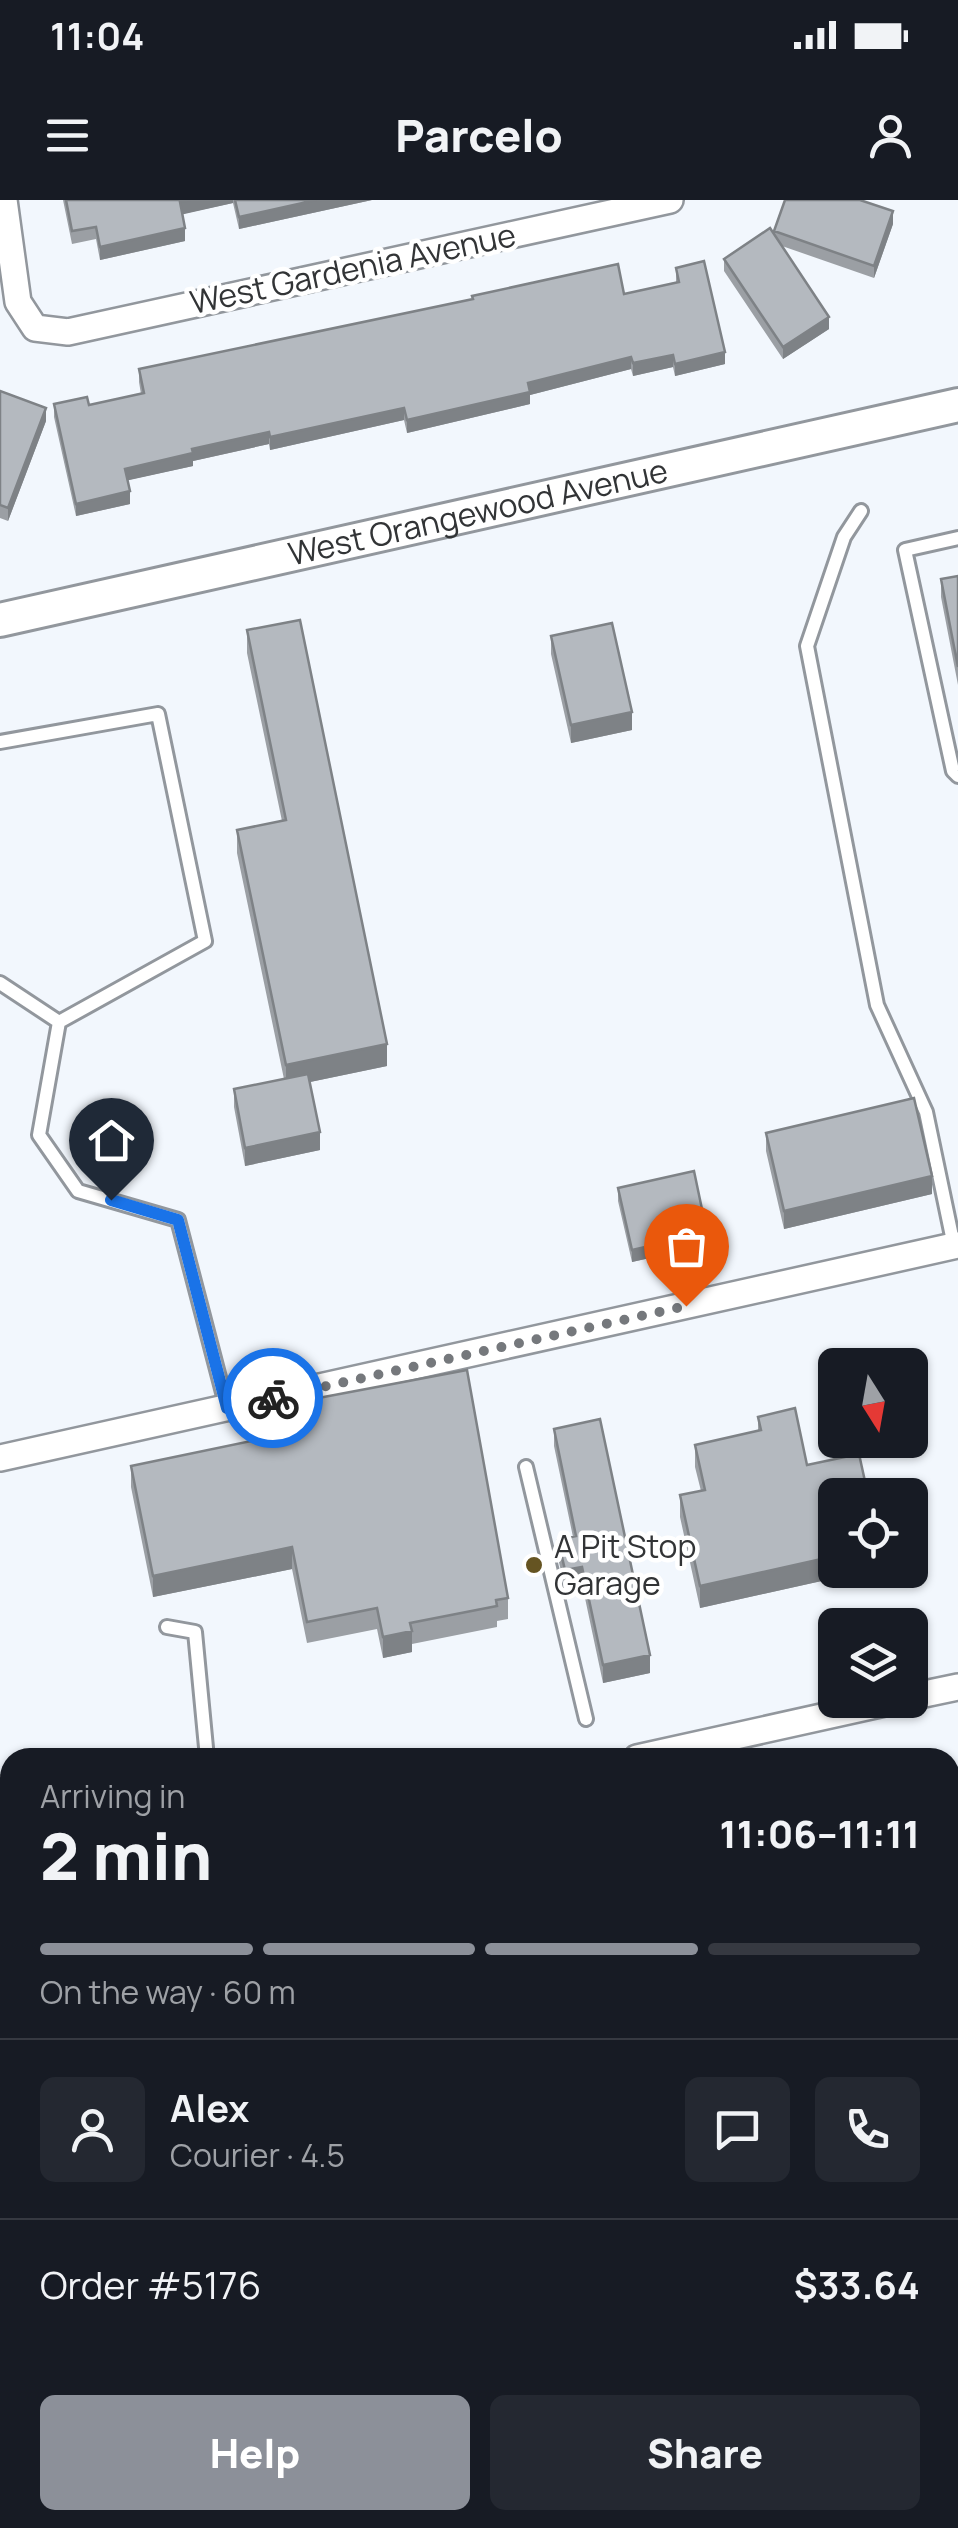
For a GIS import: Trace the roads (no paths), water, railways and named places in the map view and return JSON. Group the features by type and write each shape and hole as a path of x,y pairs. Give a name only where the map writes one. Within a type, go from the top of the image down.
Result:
{"street":[{"name":"West Gardenia Avenue","path":"4,200 18,302 35,328 68,332 670,200"},
{"name":"West Orangewood Avenue","path":"0,620 958,405"},
{"path":"0,1458 956,1246"},
{"path":"928,1693 958,1686"},
{"path":"682,1748 818,1718"}],"lane":[{"path":"861,512 844,538 807,646 877,1005 926,1112 956,1246"},
{"path":"958,538 904,550 953,771 958,776"},
{"path":"0,742 158,714 205,942 58,1022"},
{"path":"0,984 58,1022"},
{"path":"58,1022 39,1135 78,1191 178,1220 227,1408"},
{"path":"526,1467 586,1719"},
{"path":"167,1627 194,1632 206,1748"}],"place":[{"name":"A Pit Stop Garage","path":"534,1565"}]}
